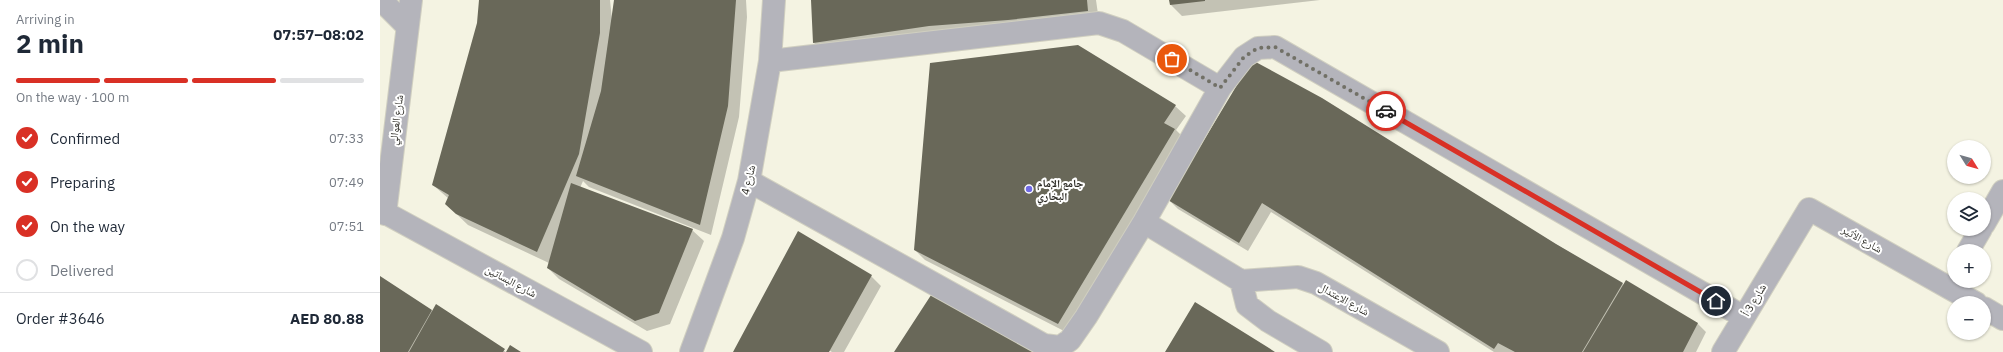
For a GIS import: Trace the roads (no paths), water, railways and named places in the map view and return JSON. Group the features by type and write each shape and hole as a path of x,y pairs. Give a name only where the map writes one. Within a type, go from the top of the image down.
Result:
{"street":[{"path":"381,0 408,26"},
{"name":"شارع العوالي","path":"383,212 408,26 410,0"},
{"name":"شارع 4","path":"691,352 733,238 749,181 770,60 774,0"},
{"path":"770,60 1099,23 1123,30 1220,88"},
{"path":"749,181 1044,345 1060,347 1070,340 1086,317 1144,222 1220,88 1244,57 1258,48 1275,47 1744,317"},
{"path":"1991,212 2003,191"},
{"name":"شارع الأثير","path":"1772,270 1809,209 1947,279"},
{"name":"شارع البساتين","path":"383,212 641,352"},
{"path":"1144,222 1241,280 1247,305 1268,321 1320,352"},
{"name":"شارع 3 أ","path":"1723,352 1772,270"},
{"name":"شارع الإعتدال","path":"1241,280 1298,277 1316,283 1438,352"},
{"name":"شارع الأثير","path":"1959,288 1968,296"},
{"path":"1991,312 2003,319"}],"place":[{"name":"جامع الإمام البخاري","path":"1029,189"}]}
